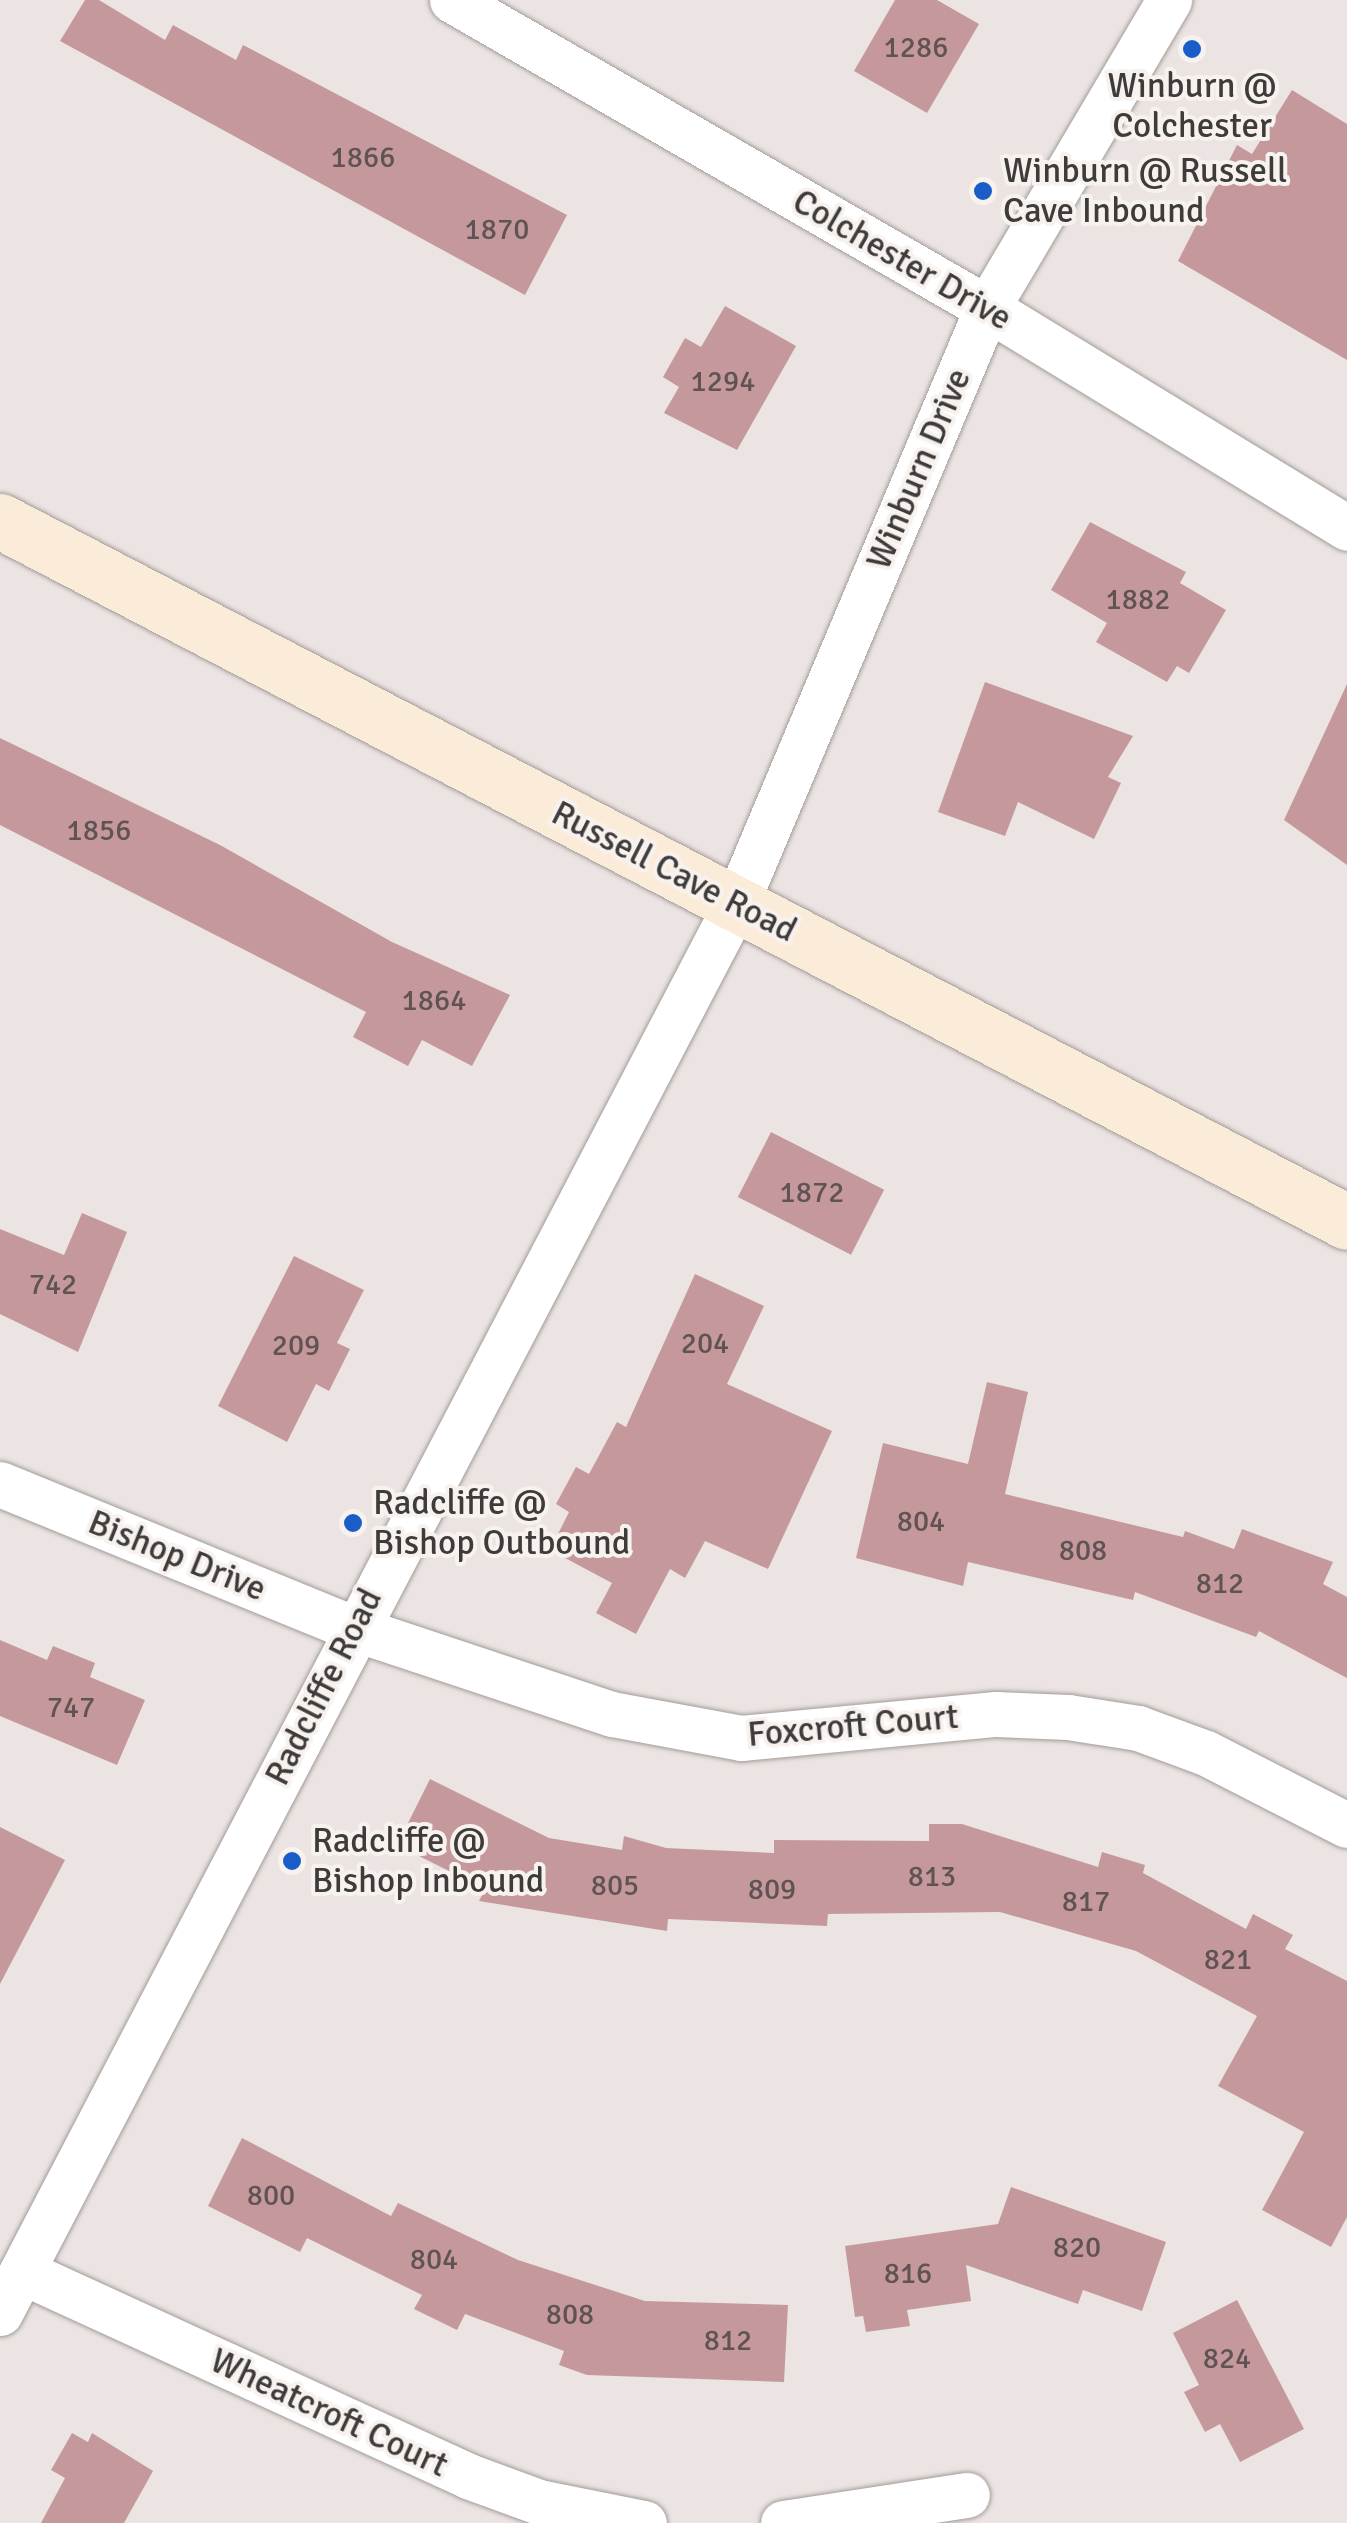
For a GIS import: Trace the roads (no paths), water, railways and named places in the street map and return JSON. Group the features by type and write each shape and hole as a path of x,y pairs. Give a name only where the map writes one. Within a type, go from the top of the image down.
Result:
{"main road":[{"name":"Russell Cave Road","path":"0,521 1347,1222"}],"street":[{"name":"Colchester Drive","path":"452,0 987,308 1347,528"},
{"name":"Winburn Drive","path":"736,904 987,308 1169,0"},
{"name":"Radcliffe Road","path":"0,2313 353,1628 736,904"},
{"name":"Bishop Drive","path":"0,1484 353,1628"},
{"name":"Foxcroft Court","path":"353,1628 612,1714 741,1738 996,1714 1138,1728 1206,1753 1347,1825"},
{"name":"Wheatcroft Court","path":"22,2272 468,2476 539,2502 644,2523"},
{"path":"783,2523 968,2495"}],"place":[{"name":"Winburn @ Colchester","path":"1192,49"},
{"name":"Winburn @ Russell Cave Inbound","path":"983,191"},
{"name":"Radcliffe @ Bishop Outbound","path":"353,1523"},
{"name":"Radcliffe @ Bishop Inbound","path":"292,1861"}]}
